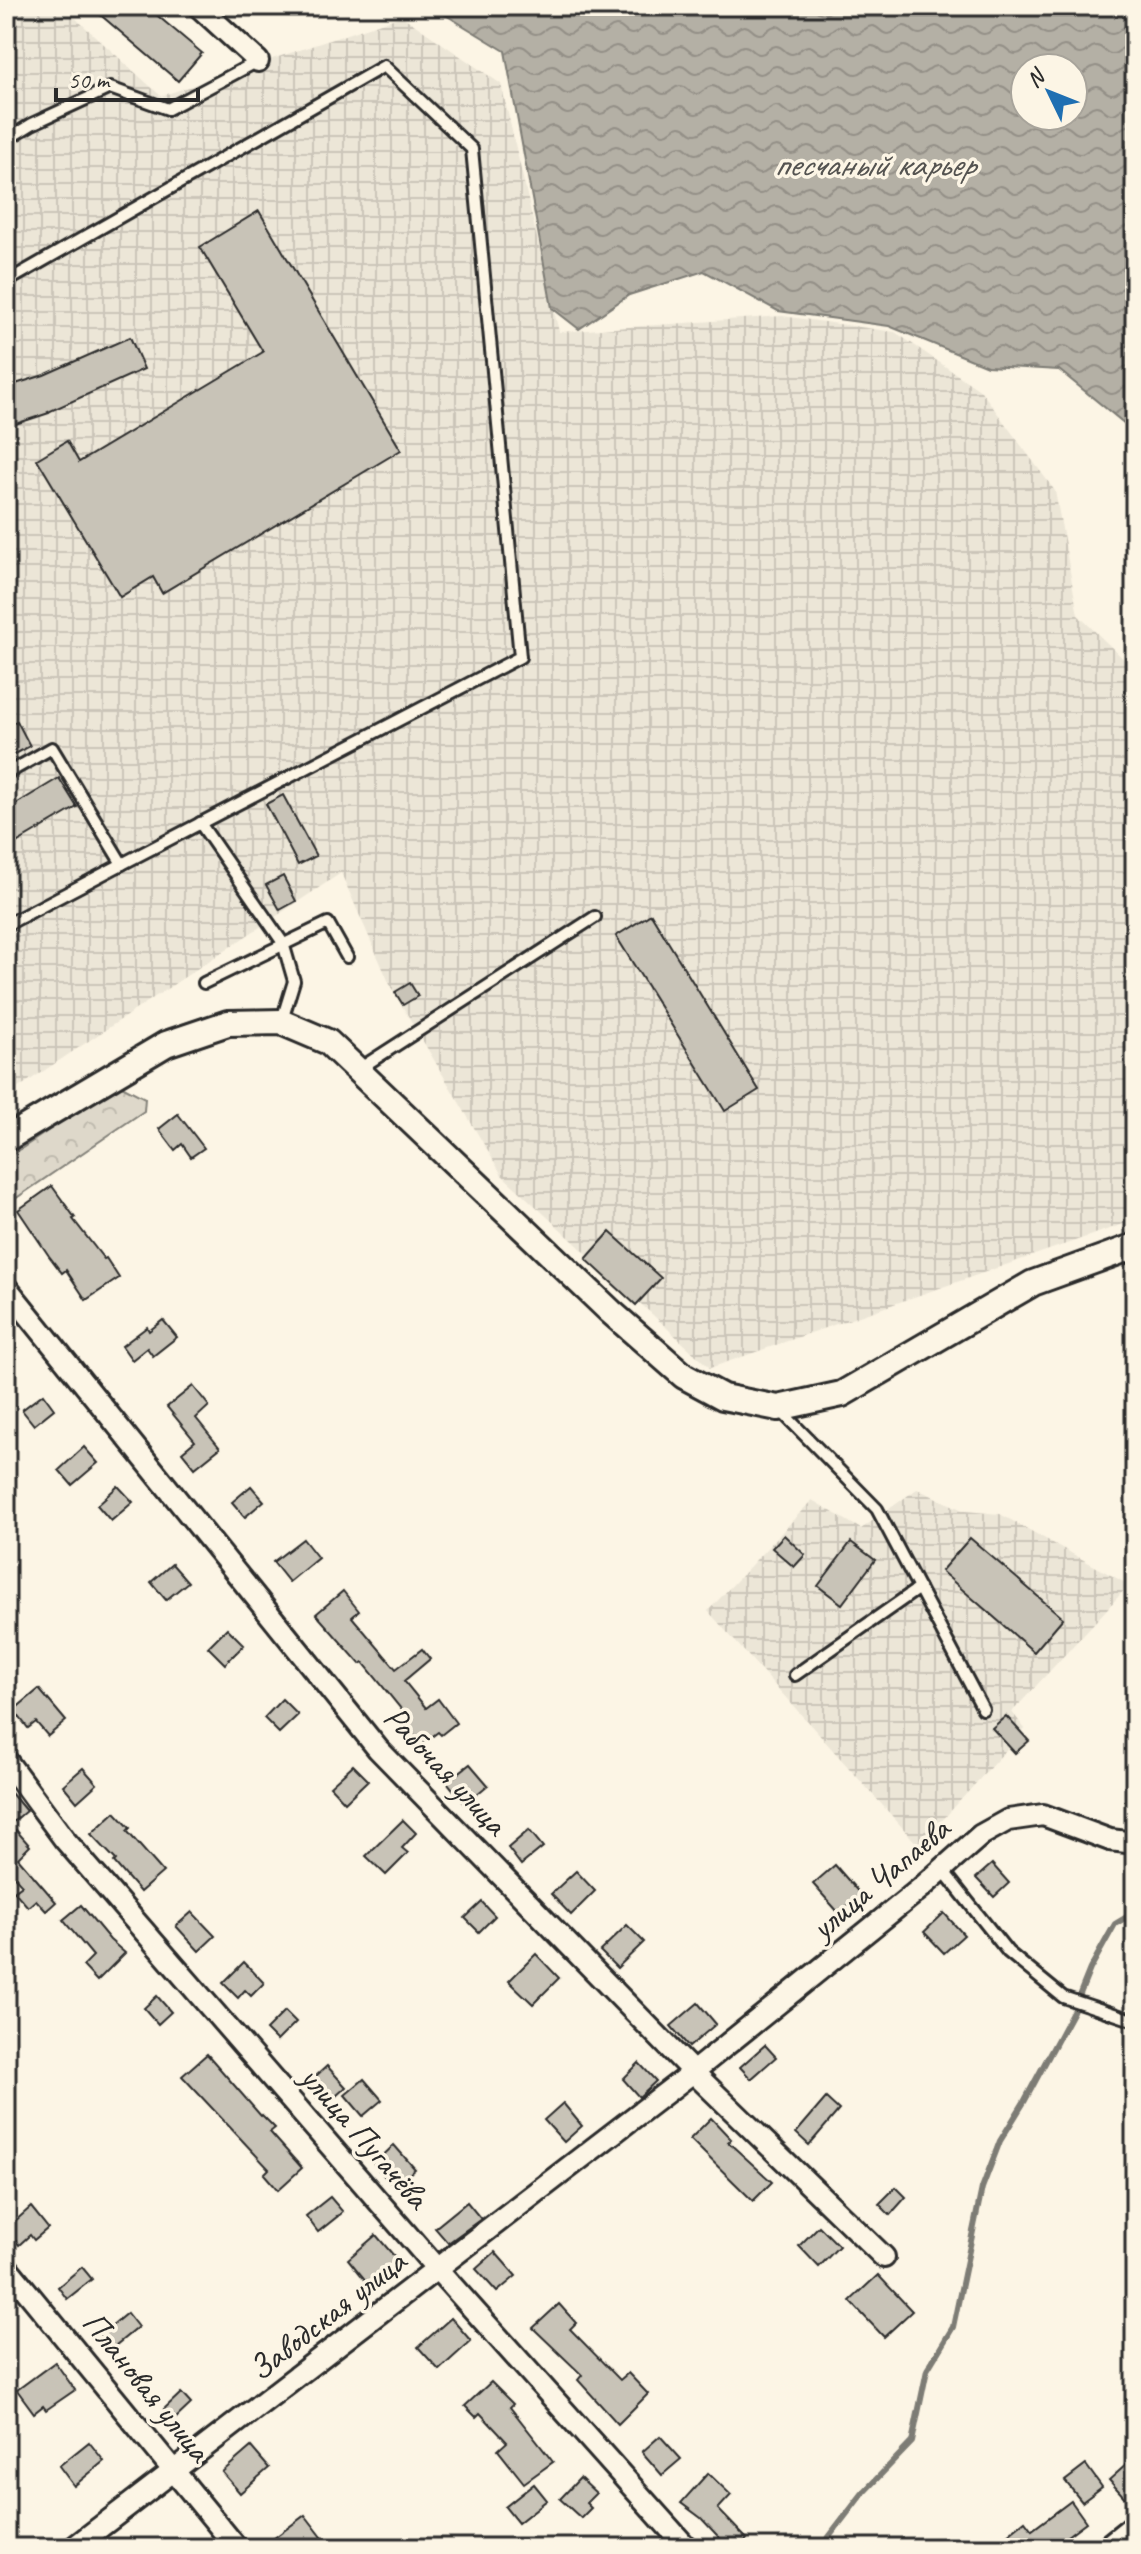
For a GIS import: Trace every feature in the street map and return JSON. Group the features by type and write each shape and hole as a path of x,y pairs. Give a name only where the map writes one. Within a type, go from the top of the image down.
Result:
{"street":[{"path":"198,6 258,61"},
{"path":"6,1139 166,1044 228,1023 281,1022 328,1042 611,1312 684,1376 723,1397 778,1408 842,1394 1033,1283 1135,1246"},
{"name":"Рабочая улица","path":"6,1287 378,1749 693,2072 884,2257"},
{"name":"улица Пугачёва","path":"6,1760 65,1840 438,2270 687,2548"},
{"name":"улица Чапаева","path":"693,2072 981,1835 1008,1820 1043,1815 1110,1840 1135,1843"},
{"name":"Заводская улица","path":"73,2548 176,2472 693,2072"},
{"name":"Плановая улица","path":"6,2266 237,2548"},
{"path":"1105,2548 1135,2524"}],"lane":[{"path":"6,140 32,124 110,88 168,109 258,61"},
{"path":"6,282 384,66 472,149 520,657 6,925"},
{"path":"6,774 52,748 122,864"},
{"path":"200,823 283,943 294,981 281,1022"},
{"path":"357,1070 595,917"},
{"path":"204,983 328,923 347,957"},
{"path":"778,1408 877,1509 983,1709"},
{"path":"795,1675 919,1588"},
{"path":"942,1869 1008,1952 1063,1997 1135,2021"}],"shaded area":[{"path":"6,6 62,6 161,96 402,16 501,84 559,332 782,316 895,332 981,391 1055,491 1078,615 1135,670 1135,1220 710,1368 502,1175 391,987 341,873 6,1096"},
{"path":"917,1489 965,1511 1000,1514 1129,1585 1012,1712 1025,1729 919,1846 708,1611 812,1500 861,1529"}],"green space":[{"path":"118,1084 145,1098 144,1111 6,1205 6,1159"}],"water":[{"name":"песчаный карьер","path":"431,6 1135,6 1135,437 1131,429 1059,370 987,366 889,326 778,311 704,271 629,295 579,329 552,308 505,51"}],"building":[{"path":"90,6 146,6 202,53 178,81"},
{"path":"259,211 401,450 162,593 153,577 120,597 37,459 67,441 79,462 263,352 200,247"},
{"path":"130,337 144,369 49,413 6,427 6,387 44,375"},
{"path":"17,721 30,746 6,759 6,726"},
{"path":"59,778 77,807 6,849 6,810"},
{"path":"283,795 316,856 298,865 266,804"},
{"path":"283,876 296,901 280,910 266,885"},
{"path":"651,914 759,1090 725,1111 616,936"},
{"path":"410,983 418,996 403,1005 395,992"},
{"path":"178,1114 204,1148 191,1157 182,1144 175,1150 159,1129"},
{"path":"52,1186 73,1219 119,1278 86,1300 66,1270 62,1273 49,1256 18,1210"},
{"path":"610,1232 661,1278 636,1305 586,1259"},
{"path":"163,1320 177,1337 153,1356 147,1348 132,1360 122,1346 147,1327 149,1331"},
{"path":"193,1386 209,1406 196,1418 220,1448 195,1468 182,1452 195,1441 167,1407"},
{"path":"43,1394 54,1409 34,1425 22,1410"},
{"path":"84,1447 98,1463 72,1485 59,1470"},
{"path":"118,1486 133,1502 111,1521 97,1505"},
{"path":"251,1486 264,1501 245,1517 232,1502"},
{"path":"784,1535 805,1555 794,1567 772,1548"},
{"path":"970,1538 1063,1618 1034,1652 941,1571"},
{"path":"303,1539 318,1558 289,1582 273,1562"},
{"path":"851,1542 875,1560 842,1604 818,1586"},
{"path":"172,1564 188,1582 166,1600 151,1582"},
{"path":"343,1591 359,1611 352,1617 396,1669 422,1649 430,1659 404,1681 426,1708 438,1699 456,1723 441,1735 438,1732 421,1745 405,1724 410,1720 363,1662 360,1664 316,1614"},
{"path":"227,1628 244,1645 225,1664 208,1647"},
{"path":"39,1689 66,1721 48,1736 36,1722 28,1728 14,1710"},
{"path":"282,1699 298,1715 279,1733 264,1718"},
{"path":"1006,1716 1029,1741 1015,1753 992,1728"},
{"path":"470,1764 488,1785 465,1804 447,1782"},
{"path":"353,1765 368,1780 345,1802 330,1786"},
{"path":"83,1768 97,1784 77,1802 63,1785"},
{"path":"6,1787 26,1811 6,1828"},
{"path":"115,1812 130,1828 127,1831 163,1872 140,1892 91,1834"},
{"path":"403,1820 416,1833 402,1848 408,1853 386,1875 366,1856"},
{"path":"16,1830 30,1846 18,1858 56,1902 46,1911 36,1900 28,1907 14,1891 22,1885 6,1868 6,1839"},
{"path":"529,1830 543,1847 521,1865 508,1848"},
{"path":"992,1864 1009,1883 994,1897 976,1878"},
{"path":"835,1865 861,1895 839,1913 813,1884"},
{"path":"576,1871 595,1891 571,1915 551,1894"},
{"path":"482,1902 495,1916 479,1932 465,1918"},
{"path":"81,1905 125,1953 97,1981 83,1966 93,1956 63,1920"},
{"path":"192,1912 215,1936 199,1951 176,1926"},
{"path":"944,1913 964,1935 944,1953 924,1932"},
{"path":"627,1925 644,1942 617,1968 600,1951"},
{"path":"536,1954 559,1978 533,2004 509,1981"},
{"path":"244,1962 264,1983 251,1996 245,1990 238,1998 223,1983"},
{"path":"157,1996 171,2012 158,2024 144,2008"},
{"path":"698,2003 716,2024 689,2047 671,2026"},
{"path":"285,2011 296,2022 277,2041 266,2030"},
{"path":"765,2045 776,2057 751,2079 740,2067"},
{"path":"207,2054 275,2128 270,2132 302,2168 278,2190 264,2174 269,2169 182,2076"},
{"path":"639,2063 656,2081 639,2097 623,2079"},
{"path":"327,2066 346,2087 325,2106 306,2085"},
{"path":"364,2079 382,2100 363,2116 345,2095"},
{"path":"826,2098 839,2110 809,2145 796,2133"},
{"path":"563,2103 582,2126 564,2142 544,2120"},
{"path":"711,2118 731,2139 728,2142 772,2182 753,2201 690,2139"},
{"path":"394,2145 415,2169 394,2187 374,2164"},
{"path":"896,2187 906,2197 890,2215 879,2204"},
{"path":"330,2197 343,2212 318,2232 306,2216"},
{"path":"467,2202 481,2219 448,2243 435,2228"},
{"path":"31,2207 48,2228 34,2240 30,2235 19,2245 6,2229"},
{"path":"819,2226 839,2246 819,2267 799,2246"},
{"path":"376,2235 400,2263 371,2287 348,2259"},
{"path":"495,2252 516,2276 497,2292 476,2269"},
{"path":"82,2267 92,2279 67,2299 58,2287"},
{"path":"878,2275 912,2311 884,2337 850,2301"},
{"path":"559,2304 576,2323 570,2329 620,2380 628,2373 648,2394 618,2424 578,2380 582,2375 533,2328"},
{"path":"127,2313 138,2327 110,2350 99,2336"},
{"path":"451,2318 471,2341 439,2370 418,2347"},
{"path":"55,2362 75,2390 46,2410 43,2406 34,2413 17,2390"},
{"path":"491,2382 513,2404 510,2407 553,2462 524,2483 498,2450 507,2442 480,2413 476,2417 465,2406"},
{"path":"181,2393 191,2404 174,2420 164,2409"},
{"path":"660,2436 681,2459 662,2475 642,2452"},
{"path":"89,2442 104,2461 74,2486 59,2466"},
{"path":"251,2447 269,2468 240,2493 222,2472"},
{"path":"1127,2464 1135,2473 1135,2491 1126,2499 1109,2480"},
{"path":"1086,2465 1102,2487 1082,2502 1065,2481"},
{"path":"708,2473 731,2495 718,2509 747,2539 738,2548 729,2548 701,2518 681,2503"},
{"path":"580,2478 596,2493 586,2503 591,2508 581,2518 560,2499"},
{"path":"534,2484 547,2500 518,2523 505,2507"},
{"path":"1071,2501 1086,2522 1051,2548 1016,2548 1006,2536 1025,2521 1032,2530"},
{"path":"305,2515 325,2541 315,2548 279,2548 273,2539"}],"waterway":[{"path":"824,2548 862,2494 912,2442 927,2370 953,2327 982,2188 1000,2141 1073,2011 1090,1969 1115,1924 1135,1912"}]}
